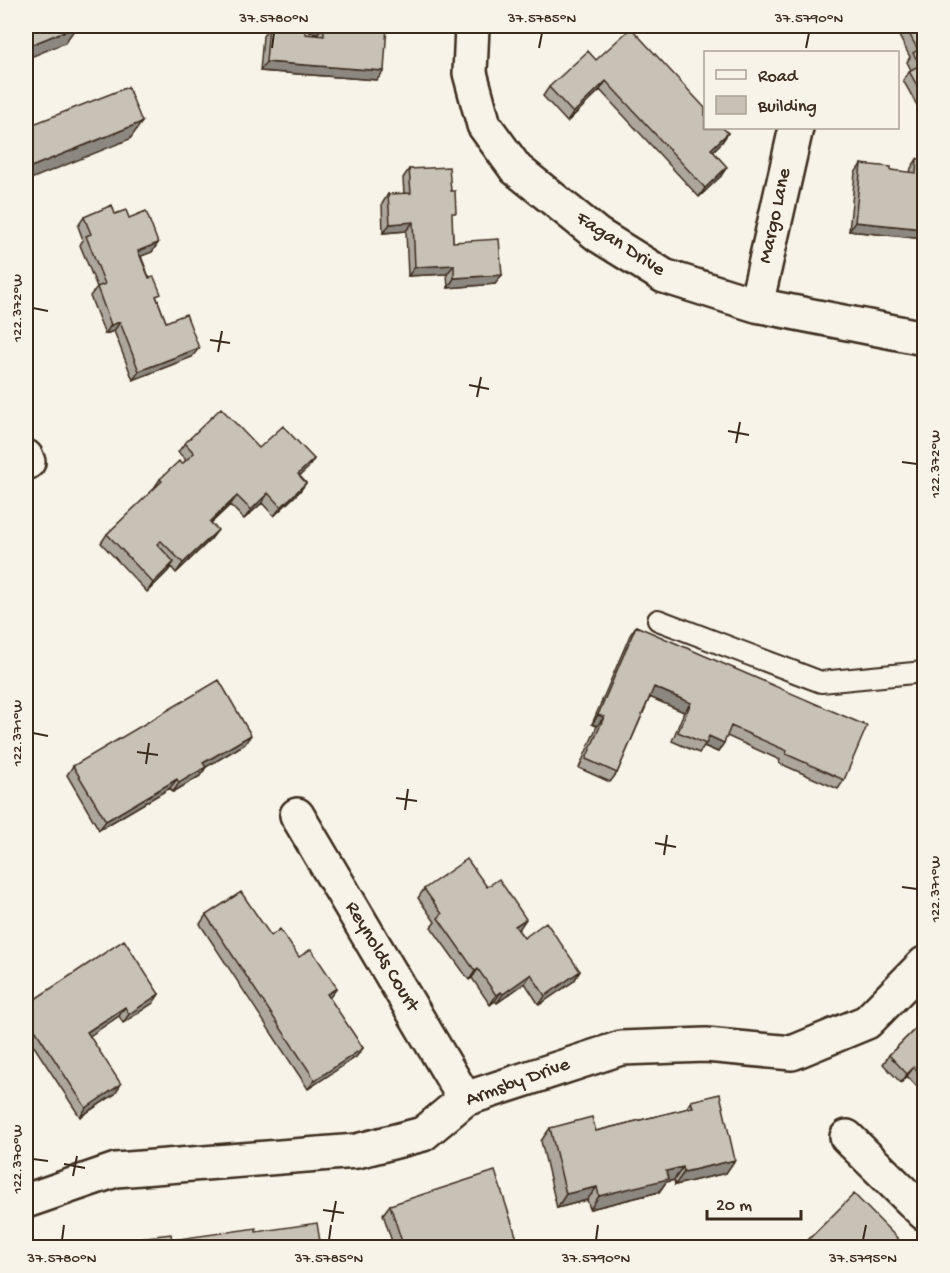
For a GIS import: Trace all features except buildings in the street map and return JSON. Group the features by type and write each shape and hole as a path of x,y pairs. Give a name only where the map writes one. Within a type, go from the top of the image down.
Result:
{"street":[{"name":"Fagan Drive","path":"472,26 470,73 484,125 516,170 598,235 664,276 756,305 924,338"},
{"name":"Margo Lane","path":"756,305 796,129"},
{"name":"Reynolds Court","path":"297,815 465,1099"},
{"name":"Armsby Drive","path":"26,1201 116,1170 357,1151 423,1134 465,1099 621,1048 706,1045 792,1053 867,1022 924,964"},
{"path":"848,1137 924,1213"}],"lane":[{"path":"658,620 821,682 924,672"}]}
